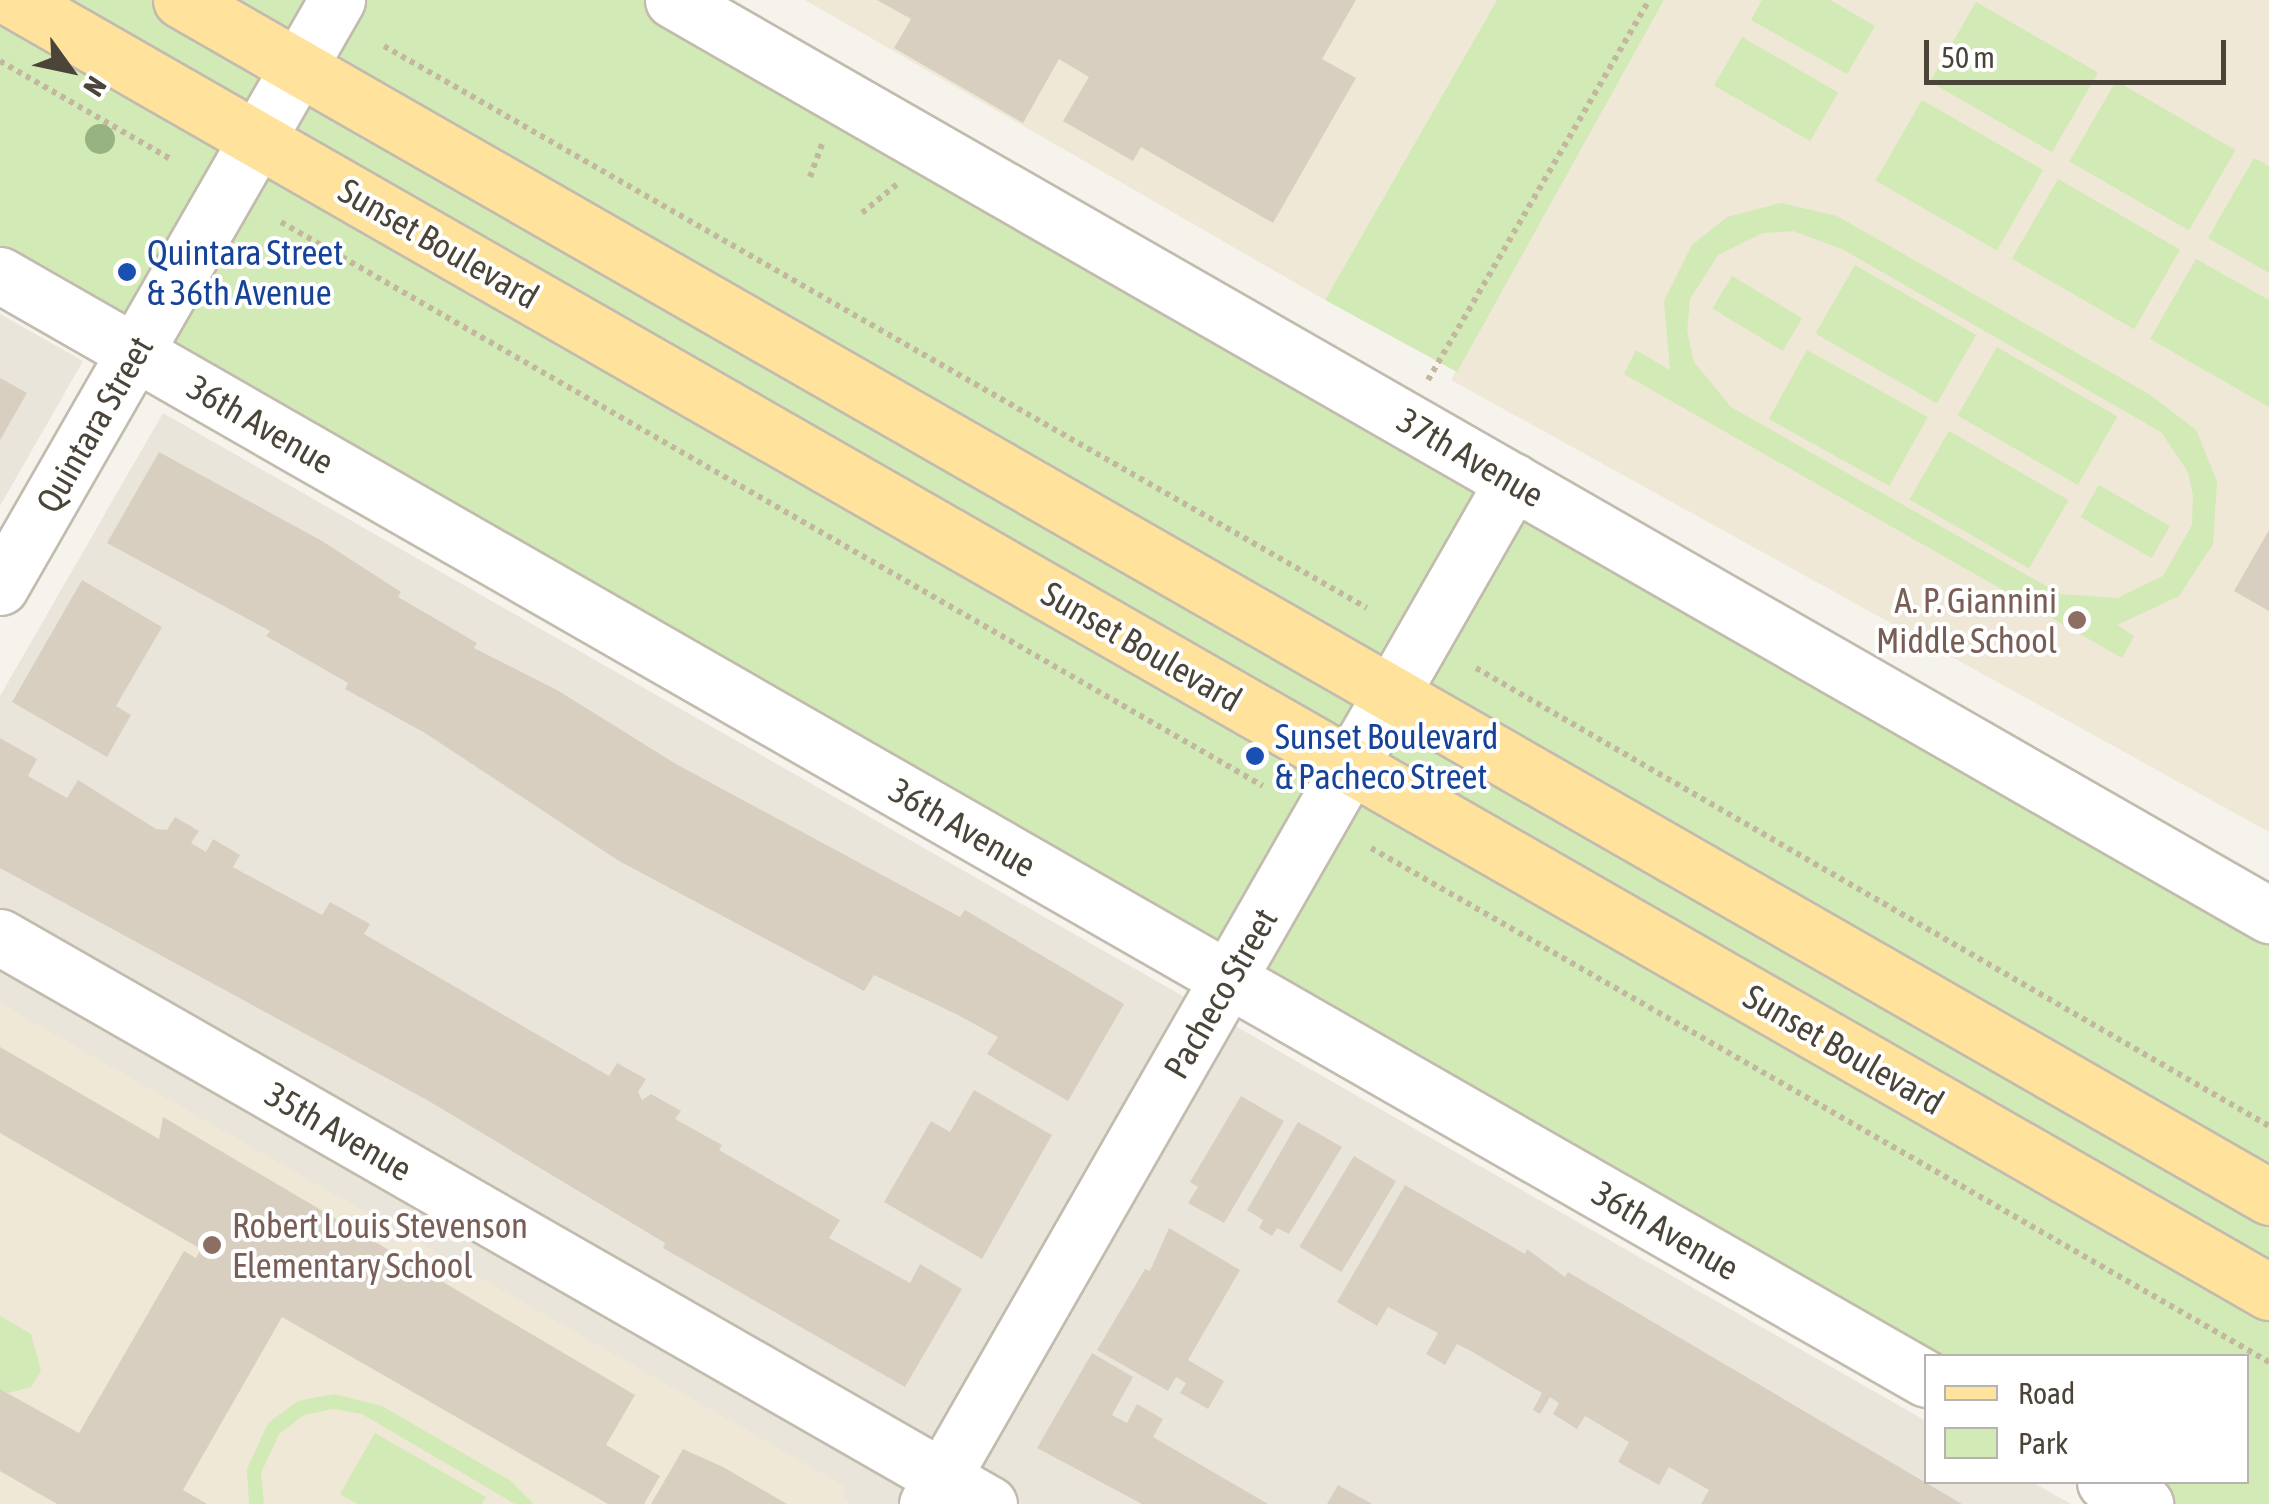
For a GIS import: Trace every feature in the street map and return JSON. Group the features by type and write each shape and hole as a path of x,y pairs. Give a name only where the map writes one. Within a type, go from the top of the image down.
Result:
{"main road":[{"name":"Sunset Boulevard","path":"14,0 2269,1292"},
{"path":"181,0 2269,1197"}],"street":[{"name":"Quintara Street","path":"0,587 337,0"},
{"name":"37th Avenue","path":"673,0 2269,915"},
{"name":"36th Avenue","path":"0,276 1924,1378"},
{"name":"Pacheco Street","path":"934,1490 1512,481"},
{"name":"35th Avenue","path":"0,937 934,1490 990,1504"},
{"path":"2110,1484 2145,1504"}],"path":[{"path":"1405,420 1649,0"},
{"path":"384,46 1367,608"},
{"path":"0,61 172,160"},
{"path":"810,177 823,142"},
{"path":"862,213 896,184"},
{"path":"281,222 1264,786"},
{"path":"1476,668 2269,1126"},
{"path":"1371,848 2269,1362"}],"shaded area":[{"path":"805,0 1497,0 1325,300"},
{"name":"A. P. Giannini Middle School","path":"1664,0 2269,0 2269,832 1451,380"},
{"path":"0,314 83,361 0,506"},
{"path":"163,413 1924,1420 1924,1484 2036,1484 2071,1504 0,1504 0,696"},
{"name":"Robert Louis Stevenson Elementary School","path":"0,1003 846,1487 842,1496 850,1504 0,1504"}],"green space":[{"path":"0,0 673,0 2269,914 2269,1504 2145,1504 2110,1484 2249,1484 2249,1354 1924,1355 0,275"},
{"path":"1497,0 1664,0 1457,372 1325,300"},
{"path":"1762,0 1830,0 1875,26 1847,74 1751,20"},
{"path":"1976,2 2098,72 2052,152 1930,82"},
{"path":"1742,37 1838,92 1810,141 1714,85"},
{"path":"2116,81 2236,150 2189,231 2070,162"},
{"path":"1922,100 2043,170 1997,251 1876,181"},
{"path":"2254,158 2269,166 2269,273 2208,238"},
{"path":"2058,179 2180,249 2134,329 2012,259"},
{"path":"1781,203 1837,216 2149,394 2196,430 2217,481 2213,544 2179,596 2117,625 2134,636 2122,658 1624,374 1636,350 1670,370 1664,301 1692,245 1727,217","holes":["1793,231 1842,249 2161,432 2188,472 2193,496 2192,525 2163,576 2117,598 2060,594 1731,407 1694,362 1687,331 1690,299 1718,255 1763,233"]},
{"path":"2196,259 2269,300 2269,407 2150,339"},
{"path":"1855,265 1976,335 1937,403 1816,333"},
{"path":"1732,276 1802,318 1783,351 1712,309"},
{"path":"1997,347 2117,416 2078,485 1958,415"},
{"path":"1807,350 1928,417 1889,486 1769,419"},
{"path":"1949,431 2069,500 2029,568 1910,499"},
{"path":"2099,485 2170,526 2152,558 2080,517"},
{"path":"0,1316 31,1334 41,1371 31,1387 8,1393 0,1389"},
{"path":"334,1394 382,1406 511,1481 534,1504 515,1504 362,1414 333,1409 304,1415 279,1434 261,1473 264,1504 249,1504 247,1469 268,1423 298,1401"},
{"path":"375,1433 486,1497 482,1504 358,1504 340,1494"}],"building":[{"path":"877,0 1356,0 1322,59 1356,78 1273,223 1141,147 1133,161 1063,121 1089,77 1059,59 1023,123 894,48 911,19"},
{"path":"0,378 27,393 0,440"},
{"path":"159,452 322,541 401,592 398,597 477,643 474,648 557,690 676,764 960,917 965,910 1124,1004 1068,1101 987,1054 998,1037 874,975 864,991 619,861 425,733 345,689 348,683 266,636 270,631 107,543"},
{"path":"2269,530 2269,611 2234,591"},
{"path":"82,580 162,627 116,706 131,715 107,757 12,702"},
{"path":"0,738 37,759 28,776 67,798 78,780 156,829 167,830 175,817 199,831 191,843 206,852 213,839 240,855 233,867 240,871 322,915 330,902 370,924 364,934 609,1076 617,1063 646,1079 638,1092 642,1100 651,1094 681,1111 675,1119 722,1145 719,1150 840,1220 829,1238 910,1283 920,1264 962,1289 905,1387 663,1248 665,1243 427,1100 0,868"},
{"path":"0,1047 159,1139 163,1117 635,1395 606,1445 660,1476 644,1504 608,1504 282,1317 183,1490 207,1504 57,1504 0,1471 0,1389 79,1433 184,1251 196,1258 201,1249 0,1133"},
{"path":"974,1090 1052,1135 982,1259 884,1202 931,1121 950,1132"},
{"path":"1241,1096 1284,1121 1224,1223 1188,1203 1198,1187 1190,1182"},
{"path":"1298,1122 1342,1147 1289,1234 1277,1228 1272,1236 1259,1228 1263,1220 1247,1210"},
{"path":"1354,1156 1396,1181 1341,1272 1299,1247"},
{"path":"1405,1185 1525,1254 1527,1249 1565,1277 1568,1272 1962,1504 1701,1504 1709,1490 1669,1467 1659,1485 1618,1462 1629,1442 1585,1416 1577,1429 1553,1414 1559,1403 1550,1397 1540,1414 1533,1410 1542,1393 1469,1350 1457,1344 1445,1365 1426,1354 1438,1333 1388,1307 1377,1326 1337,1302"},
{"path":"1169,1228 1240,1270 1188,1360 1224,1381 1208,1409 1180,1393 1186,1383 1176,1377 1168,1391 1097,1350 1145,1269 1150,1271"},
{"path":"1092,1353 1133,1377 1112,1415 1127,1423 1137,1404 1163,1419 1153,1437 1268,1504 1142,1504 1037,1448"},
{"path":"683,1449 723,1467 787,1504 651,1504"},
{"path":"1338,1485 1372,1504 1327,1504"}],"place":[{"name":"Quintara Street & 36th Avenue","path":"127,272"},
{"name":"A. P. Giannini Middle School","path":"2077,620"},
{"name":"Sunset Boulevard & Pacheco Street","path":"1255,756"},
{"name":"Robert Louis Stevenson Elementary School","path":"212,1245"}]}
